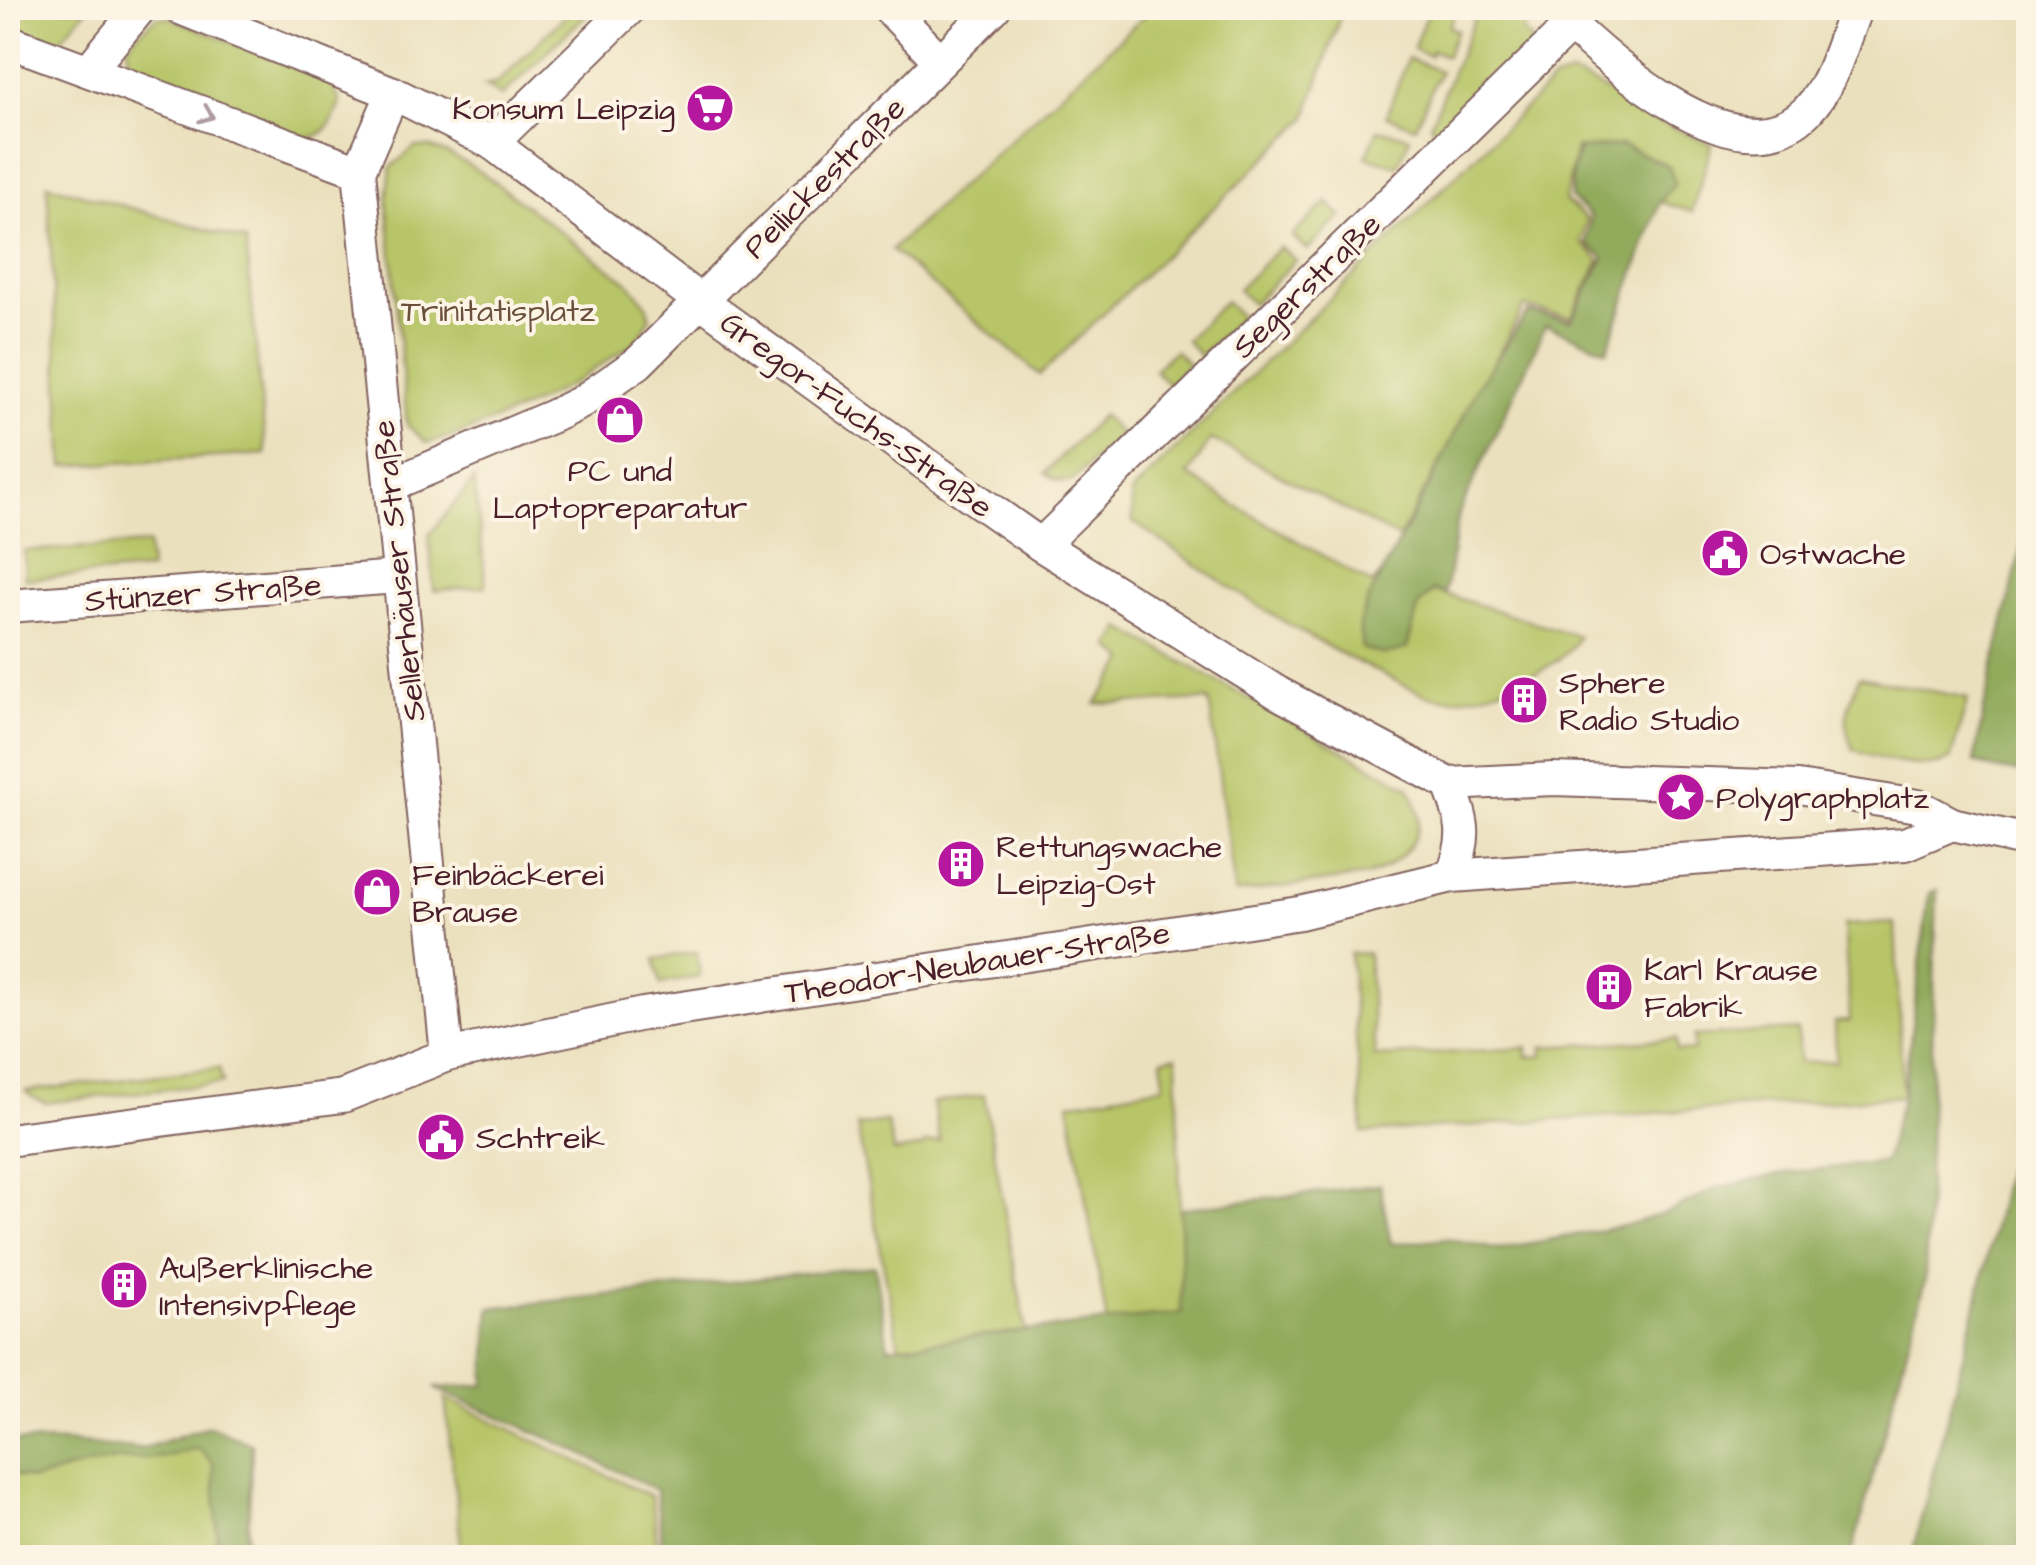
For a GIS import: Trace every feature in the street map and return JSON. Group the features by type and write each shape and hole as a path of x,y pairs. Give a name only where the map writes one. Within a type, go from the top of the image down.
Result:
{"street":[{"path":"89,70 140,8"},
{"name":"Gregor-Fuchs-Straße","path":"180,8 393,93 492,143 699,300 1040,544 1278,693 1448,784"},
{"path":"492,143 630,8"},
{"path":"889,8 940,62"},
{"name":"Peilickestraße","path":"390,485 580,402 638,363 994,8"},
{"path":"1562,16 1649,91 1693,115 1748,133 1772,130 1805,112 1826,82 1856,8"},
{"name":"Segerstraße","path":"1040,544 1562,16"},
{"path":"8,41 359,171"},
{"name":"Sellerhäuser Straße","path":"393,93 359,171 447,1056"},
{"name":"Stünzer Straße","path":"8,606 398,576"},
{"path":"1452,876 1463,848 1461,816 1448,784 1552,779 1798,787 1918,806 1952,824 2028,841"},
{"name":"Theodor-Neubauer-Straße","path":"8,1140 343,1096 447,1056 643,1014 1300,913 1452,876 1905,844 1952,824"}],"green space":[{"path":"8,8 88,8 56,44 8,27"},
{"path":"573,8 593,8 502,96 485,86 497,83"},
{"path":"1153,8 1343,8 1306,119 1040,375 891,250"},
{"path":"1429,8 1457,8 1449,27 1457,30 1446,56 1432,50 1430,56 1413,49"},
{"path":"1479,8 1521,8 1524,34 1532,40 1524,57 1443,137 1430,125"},
{"path":"157,17 169,17 331,82 340,102 334,118 321,133 299,141 132,70 127,48"},
{"path":"1408,58 1440,71 1415,127 1386,116"},
{"path":"1571,75 1655,120 1712,144 1692,212 1572,174 1579,149 1576,148 1565,201 1587,219 1581,242 1600,260 1571,318 1524,307 1399,538 1211,439 1188,475 1372,584 1381,574 1578,636 1556,661 1516,682 1465,697 1429,696 1311,637 1133,522 1131,493 1554,80"},
{"path":"1378,129 1410,137 1398,166 1366,157"},
{"path":"1622,145 1669,166 1675,183 1660,202 1607,350 1546,325 1459,513 1445,594 1434,590 1419,605 1407,648 1385,655 1362,648 1359,625 1368,599 1478,386 1528,312 1571,321 1604,258 1586,243 1591,216 1571,199 1579,149"},
{"name":"Trinitatisplatz","path":"415,147 429,147 451,155 481,172 630,284 647,305 650,318 637,341 572,384 518,411 427,443 407,425 387,198 391,167"},
{"path":"47,184 246,241 266,454 64,466"},
{"path":"1327,202 1342,216 1307,250 1292,236"},
{"path":"1280,247 1296,260 1252,304 1238,289"},
{"path":"1225,301 1241,317 1200,356 1186,340"},
{"path":"1175,350 1189,365 1169,385 1154,370"},
{"path":"1102,415 1121,435 1072,481 1054,479 1045,473"},
{"path":"474,480 486,586 434,591 429,535"},
{"path":"2028,519 2028,773 1974,762"},
{"path":"148,544 150,570 25,579 24,551"},
{"path":"1121,628 1409,787 1419,818 1414,838 1402,855 1366,876 1235,893 1209,700 1096,704 1126,660 1110,647"},
{"path":"1859,677 1968,698 1951,758 1938,765 1916,765 1853,749 1847,721"},
{"path":"1937,890 1925,1281 1851,1557 664,1557 656,1490 434,1388 485,1385 490,1308 875,1266 888,1347 1181,1313 1180,1209 1380,1185 1391,1244 1446,1238 1499,1249 1624,1226 1666,1213 1719,1187 1792,1172 1884,1162 1903,1096 1929,893"},
{"path":"1895,923 1903,1096 1363,1133 1350,954 1368,953 1375,1057 1527,1048 1527,1057 1543,1056 1543,1047 1676,1039 1677,1051 1694,1050 1694,1036 1797,1030 1799,1063 1836,1061 1835,1022 1850,1021 1844,925"},
{"path":"697,952 700,977 660,984 655,959"},
{"path":"1177,1056 1182,1313 1107,1322 1069,1103 1164,1086 1162,1059"},
{"path":"2028,1065 2028,1514 2017,1557 1911,1557 1979,1294"},
{"path":"219,1068 223,1083 45,1103 26,1091"},
{"path":"984,1095 1026,1332 899,1346 857,1126 887,1122 894,1152 924,1147 940,1141 933,1103"},
{"path":"445,1398 651,1496 659,1557 444,1557 461,1546"},
{"path":"209,1426 252,1444 247,1557 8,1558 8,1441 142,1449"},
{"path":"209,1426 252,1444 246,1557 205,1557 218,1537 213,1463 198,1448 164,1457 114,1460 33,1480 8,1473 8,1441 142,1449"}],"place":[{"name":"Konsum Leipzig","path":"710,108"},
{"name":"PC und Laptopreparatur","path":"620,420"},
{"name":"Ostwache","path":"1725,553"},
{"name":"Sphere Radio Studio","path":"1524,700"},
{"name":"Polygraphplatz","path":"1681,797"},
{"name":"Rettungswache Leipzig-Ost","path":"961,864"},
{"name":"Feinbäckerei Brause","path":"377,892"},
{"name":"Karl Krause Fabrik","path":"1609,987"},
{"name":"Schtreik","path":"441,1137"},
{"name":"Außerklinische Intensivpflege","path":"124,1285"}]}
